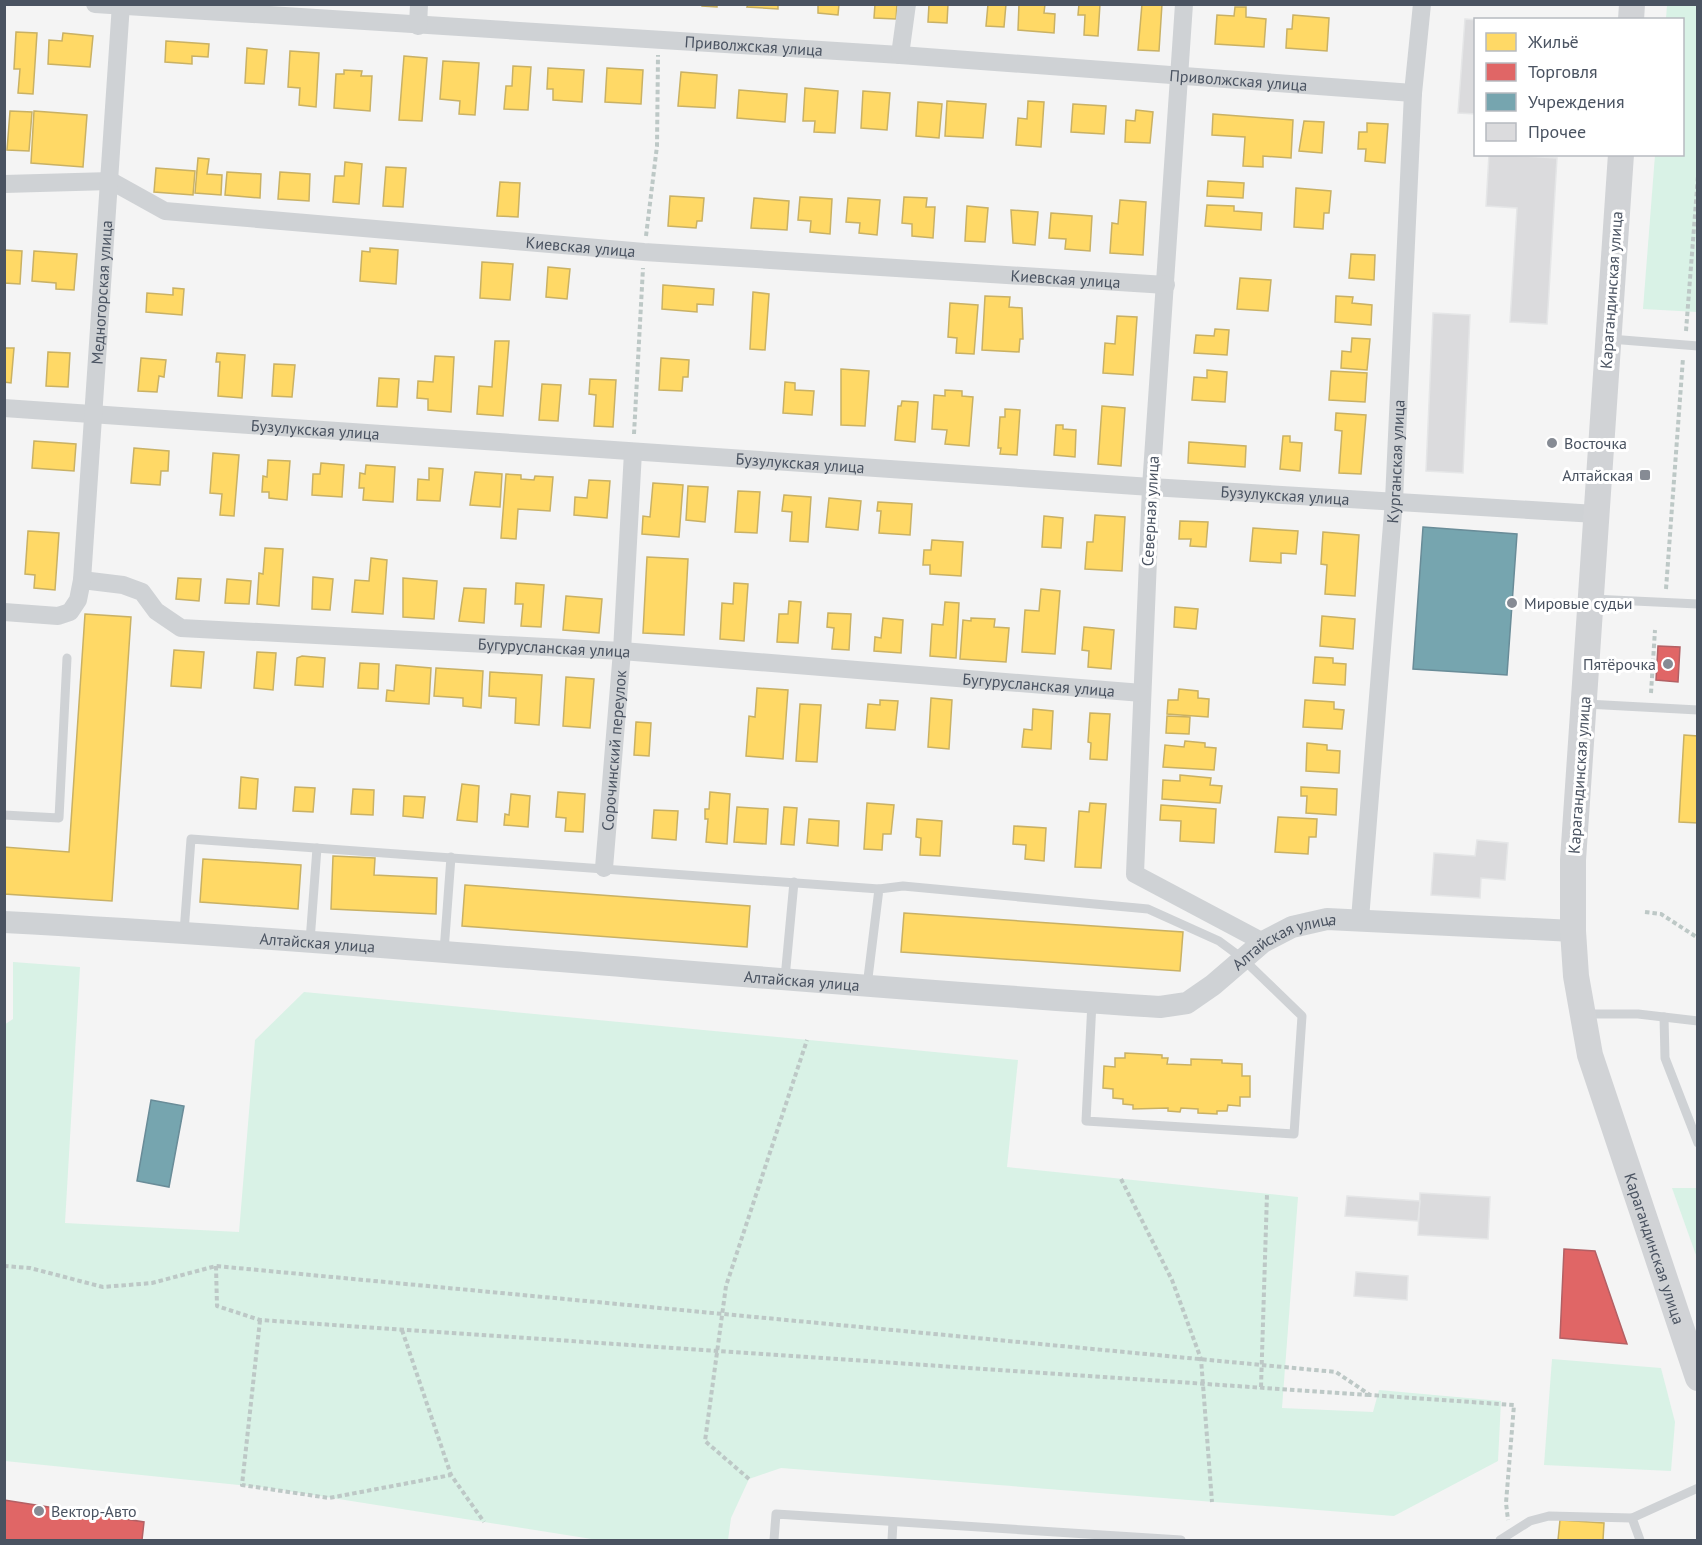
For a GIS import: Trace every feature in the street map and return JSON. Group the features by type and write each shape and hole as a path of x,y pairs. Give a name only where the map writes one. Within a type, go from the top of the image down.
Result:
{"main road":[{"name":"Карагандинская улица","path":"1621,156 1573,860 1573,931 1590,1055 1698,1378"}],"street":[{"name":"Приволжская улица","path":"95,4 900,55 1413,93"},
{"path":"418,26 419,4"},
{"path":"900,55 908,4"},
{"name":"Северная улица","path":"1184,4 1151,487 1135,874 1263,942"},
{"name":"Курганская улица","path":"1360,919 1394,500 1413,93 1422,4"},
{"name":"Медногорская улица","path":"82,580 111,181 121,5"},
{"path":"4,184 111,181"},
{"name":"Киевская улица","path":"111,181 165,211 644,252 1166,285"},
{"name":"Бузулукская улица","path":"4,408 1151,487 1596,514"},
{"name":"Сорочинский переулок","path":"604,868 622,651 633,452"},
{"path":"4,612 58,616 70,612 78,600 82,580"},
{"name":"Бугурусланская улица","path":"82,580 123,585 142,592 156,611 181,628 622,651 1142,693"},
{"name":"Алтайская улица","path":"4,922 184,932 784,980 1160,1007 1187,1003 1213,985 1263,942 1292,927 1327,919 1573,931"}],"lane":[{"path":"1608,339 1698,346"},
{"path":"1590,599 1698,604"},
{"path":"4,815 59,818 67,658"},
{"path":"1583,704 1698,710"},
{"path":"184,932 190,839 879,889 903,886 1148,909 1219,941 1242,958 1302,1016 1294,1134 1086,1121 1092,1002"},
{"path":"309,943 317,848"},
{"path":"444,952 451,857"},
{"path":"784,980 794,882"},
{"path":"867,986 879,889"},
{"path":"1583,1014 1664,1017 1698,1022"},
{"path":"1664,1017 1665,1059 1698,1143"},
{"path":"1500,1540 1510,1538 1530,1521 1549,1516 1632,1518 1698,1488"},
{"path":"774,1540 776,1514 1181,1540"},
{"path":"1632,1518 1640,1540"},
{"path":"892,1540 894,1522"}],"path":[{"path":"1686,331 1698,176"},
{"path":"1666,589 1683,358"},
{"path":"1651,693 1656,630"},
{"path":"1645,912 1661,914 1698,938"},
{"path":"749,1479 705,1441 726,1286 807,1040"},
{"path":"1121,1179 1172,1280 1201,1359 1212,1502"},
{"path":"1261,1387 1267,1194"},
{"path":"4,1266 30,1268 103,1287 152,1283 216,1266 1201,1359 1336,1372 1370,1395"},
{"path":"216,1266 217,1306 260,1320 1514,1405 1506,1503 1510,1538"},
{"path":"260,1320 242,1485 329,1498 451,1475"},
{"path":"402,1330 451,1475 484,1522"}],"green space":[{"path":"1667,5 1697,5 1697,312 1643,309 1655,156 1684,156 1684,18 1666,18"},
{"path":"13,962 80,967 65,1223 239,1232 255,1040 304,992 1018,1060 1007,1167 1298,1197 1282,1408 1373,1412 1379,1390 1501,1401 1498,1461 1394,1516 781,1468 749,1479 731,1518 728,1540 598,1540 269,1488 5,1461 4,1025 13,1019"},
{"path":"1672,1188 1697,1188 1697,1258"},
{"path":"1552,1359 1661,1368 1675,1422 1671,1471 1544,1465"}],"building: Жильё":[{"path":"702,4 717,4 717,7 702,6"},
{"path":"748,4 778,4 778,9 747,7"},
{"path":"818,4 839,4 838,15 818,13"},
{"path":"875,4 897,4 896,19 874,18"},
{"path":"929,4 948,4 947,23 928,22"},
{"path":"988,4 1006,4 1004,27 986,26"},
{"path":"1019,4 1045,4 1044,13 1055,14 1054,33 1018,30"},
{"path":"1079,4 1100,4 1098,36 1084,35 1085,15 1078,15"},
{"path":"1142,4 1162,4 1159,51 1138,50"},
{"path":"1235,7 1246,7 1246,17 1266,19 1264,47 1215,44 1217,15 1234,16"},
{"path":"1293,15 1329,18 1327,51 1286,48 1287,29 1292,29"},
{"path":"16,32 37,33 33,94 18,93 20,69 14,69"},
{"path":"63,33 93,36 90,67 48,64 49,40 62,41"},
{"path":"166,41 209,44 208,57 192,56 192,64 165,62"},
{"path":"247,48 267,50 264,84 245,83"},
{"path":"290,51 319,53 316,107 299,105 300,88 288,87"},
{"path":"404,56 427,58 422,121 399,120"},
{"path":"443,61 479,63 475,115 459,114 460,101 440,99"},
{"path":"513,66 531,67 528,110 504,109 506,86 512,86"},
{"path":"548,68 584,70 582,102 553,100 553,89 547,89"},
{"path":"607,68 643,70 641,104 605,102"},
{"path":"344,70 362,71 361,76 372,76 370,111 334,108 336,74 344,74"},
{"path":"681,72 717,75 715,108 678,106"},
{"path":"805,88 838,91 835,133 814,132 815,121 803,121"},
{"path":"739,90 787,94 785,122 737,118"},
{"path":"863,91 890,93 887,130 861,128"},
{"path":"947,101 986,104 983,138 945,136"},
{"path":"1028,101 1044,102 1041,147 1016,145 1018,118 1027,119"},
{"path":"918,102 942,104 939,138 916,136"},
{"path":"1073,104 1106,106 1104,134 1071,132"},
{"path":"1136,110 1153,112 1150,143 1125,142 1126,120 1135,121"},
{"path":"10,111 32,112 29,151 7,150"},
{"path":"34,111 87,115 83,167 31,163"},
{"path":"1213,114 1293,120 1291,158 1263,156 1263,167 1243,166 1245,137 1212,135"},
{"path":"1304,121 1324,122 1322,153 1299,151"},
{"path":"1367,123 1388,124 1385,163 1365,161 1366,149 1358,149 1359,132 1367,132"},
{"path":"198,158 209,159 207,174 222,175 221,195 195,193"},
{"path":"345,162 362,164 359,204 333,202 335,176 344,176"},
{"path":"386,167 406,168 403,207 383,206"},
{"path":"156,168 195,171 193,195 154,192"},
{"path":"227,172 261,174 260,198 225,195"},
{"path":"280,172 310,174 309,201 278,199"},
{"path":"1208,181 1244,183 1243,198 1207,196"},
{"path":"500,182 520,183 518,217 497,216"},
{"path":"1296,188 1331,191 1329,213 1324,213 1323,229 1294,227"},
{"path":"670,196 704,198 702,221 697,221 696,228 668,226"},
{"path":"800,197 832,199 830,234 810,232 811,221 798,220"},
{"path":"904,197 927,198 926,207 935,207 933,238 912,236 912,224 902,223"},
{"path":"754,198 789,201 787,230 751,228"},
{"path":"848,198 880,200 877,235 859,233 860,223 846,222"},
{"path":"1120,200 1146,202 1143,255 1110,253 1112,223 1118,224"},
{"path":"1207,205 1234,206 1234,211 1262,213 1261,230 1205,226"},
{"path":"967,206 988,208 985,242 965,241"},
{"path":"1011,210 1038,212 1035,245 1013,243"},
{"path":"1051,213 1092,216 1090,251 1065,249 1066,239 1049,238"},
{"path":"370,248 398,250 396,284 360,281 362,251 370,252"},
{"path":"4,250 22,251 20,284 4,283"},
{"path":"34,251 77,254 74,290 56,289 56,283 32,281"},
{"path":"1351,254 1375,255 1374,280 1349,278"},
{"path":"482,262 513,264 510,300 480,298"},
{"path":"548,267 570,269 567,299 546,297"},
{"path":"1240,278 1271,280 1268,311 1237,309"},
{"path":"663,285 714,289 713,305 697,304 697,312 662,309"},
{"path":"173,288 184,289 182,315 146,312 147,293 173,295"},
{"path":"753,292 769,294 765,350 750,349"},
{"path":"985,296 1010,297 1009,307 1022,308 1023,339 1020,339 1019,352 982,350"},
{"path":"1336,296 1353,297 1352,303 1372,305 1371,325 1335,322"},
{"path":"950,303 978,305 974,354 956,353 957,338 948,337"},
{"path":"1117,316 1137,317 1133,375 1103,373 1105,343 1115,344"},
{"path":"1215,329 1229,330 1227,355 1194,353 1196,335 1214,336"},
{"path":"1352,338 1370,339 1367,370 1341,368 1342,351 1351,352"},
{"path":"495,341 509,341 503,416 477,414 479,386 492,387"},
{"path":"4,348 14,348 11,383 4,382"},
{"path":"48,352 70,353 68,387 46,386"},
{"path":"217,353 245,355 242,398 218,396 220,362 216,362"},
{"path":"435,356 454,357 451,412 428,410 428,399 417,398 418,381 433,382"},
{"path":"141,358 166,360 164,377 159,376 157,392 138,391"},
{"path":"661,358 689,360 688,377 683,377 682,391 659,390"},
{"path":"274,364 295,365 292,397 272,396"},
{"path":"841,369 869,371 865,426 841,425"},
{"path":"1207,370 1227,372 1225,402 1192,400 1194,377 1207,378"},
{"path":"1331,371 1367,373 1365,402 1329,400"},
{"path":"379,378 399,379 397,407 377,406"},
{"path":"590,379 616,380 613,427 594,426 596,395 589,394"},
{"path":"785,382 795,383 795,390 814,391 812,415 783,413"},
{"path":"542,384 561,385 558,421 539,420"},
{"path":"945,390 962,391 962,396 973,397 969,446 945,444 947,430 932,429 934,395 945,396"},
{"path":"902,401 918,402 915,442 895,440 898,406 901,406"},
{"path":"1102,406 1125,408 1121,466 1098,464"},
{"path":"1005,409 1020,410 1017,455 1000,454 1001,448 998,448 1000,417 1005,417"},
{"path":"1336,413 1366,415 1361,474 1339,473 1342,431 1335,430"},
{"path":"1056,425 1063,425 1063,429 1076,430 1075,457 1054,455"},
{"path":"1283,436 1290,436 1290,442 1302,443 1300,471 1280,469"},
{"path":"34,441 76,444 74,471 32,468"},
{"path":"1189,442 1246,446 1245,467 1188,463"},
{"path":"134,448 169,451 168,471 161,471 160,485 131,483"},
{"path":"213,453 239,455 234,516 220,515 222,494 210,493"},
{"path":"268,460 290,461 287,500 269,498 269,492 262,492 263,476 267,477"},
{"path":"321,463 344,465 342,497 312,495 313,474 320,474"},
{"path":"366,465 395,467 393,502 363,500 364,488 359,488 360,473 365,474"},
{"path":"429,468 443,469 440,501 417,500 418,479 429,480"},
{"path":"475,472 502,474 500,507 470,505"},
{"path":"506,474 521,475 521,479 534,480 535,476 553,477 550,511 518,509 516,539 501,538"},
{"path":"589,480 610,481 607,518 574,515 575,497 587,498"},
{"path":"653,483 683,485 679,537 642,534 643,516 650,517"},
{"path":"688,486 708,487 705,522 686,520"},
{"path":"738,491 760,492 757,533 735,532"},
{"path":"784,495 811,497 808,542 790,541 792,512 782,511"},
{"path":"829,498 861,501 858,530 826,527"},
{"path":"878,502 912,504 910,535 879,533 881,511 877,511"},
{"path":"1095,515 1125,517 1122,571 1085,569 1087,542 1093,542"},
{"path":"1044,516 1063,518 1061,548 1042,547"},
{"path":"1180,521 1208,522 1206,547 1190,546 1191,539 1179,539"},
{"path":"1253,528 1298,531 1296,554 1281,553 1281,563 1250,561"},
{"path":"28,531 59,533 55,590 34,588 35,575 25,574"},
{"path":"1323,532 1359,535 1355,596 1325,594 1327,565 1321,564"},
{"path":"932,540 963,542 961,576 930,574 930,565 923,565 924,550 931,550"},
{"path":"265,548 283,549 279,606 257,604 259,573 263,574"},
{"path":"647,557 688,559 684,635 643,633"},
{"path":"371,558 387,560 383,614 352,612 355,580 369,581"},
{"path":"313,577 333,579 330,610 312,609"},
{"path":"178,578 201,579 199,601 176,599"},
{"path":"403,578 437,581 434,619 403,617"},
{"path":"227,579 251,581 249,604 225,603"},
{"path":"516,583 544,585 541,627 521,626 523,604 515,604"},
{"path":"734,583 748,584 744,641 720,639 722,603 733,604"},
{"path":"464,588 486,589 484,623 459,621"},
{"path":"1041,589 1060,591 1055,654 1022,652 1025,610 1039,611"},
{"path":"566,596 602,599 599,633 563,630"},
{"path":"789,601 801,602 798,643 777,642 779,614 788,614"},
{"path":"945,602 959,603 956,658 930,656 932,624 943,625"},
{"path":"1175,607 1198,609 1196,629 1174,627"},
{"path":"828,613 851,614 849,650 832,649 834,628 827,627"},
{"path":"85,614 131,617 112,901 4,894 4,847 69,852"},
{"path":"1322,616 1355,619 1353,649 1320,646"},
{"path":"883,618 903,620 901,653 874,651 875,637 881,638"},
{"path":"971,618 995,619 994,627 1009,628 1006,662 960,659 963,620 971,621"},
{"path":"1084,627 1114,630 1111,669 1088,667 1089,651 1082,650"},
{"path":"174,650 204,652 201,688 171,686"},
{"path":"257,652 276,653 273,690 254,688"},
{"path":"302,656 325,658 323,687 295,685 297,658"},
{"path":"1315,657 1333,658 1333,663 1346,664 1345,685 1313,683"},
{"path":"360,663 379,664 378,689 358,688"},
{"path":"396,665 431,668 429,704 386,701 387,690 394,691"},
{"path":"436,668 483,671 481,708 463,706 463,698 434,696"},
{"path":"490,672 542,675 539,725 515,723 516,698 489,696"},
{"path":"566,677 594,679 590,728 563,726"},
{"path":"757,688 788,690 783,759 746,756 749,716 755,717"},
{"path":"1179,689 1198,691 1198,698 1209,699 1208,717 1167,714 1168,700 1178,700"},
{"path":"931,698 952,700 949,749 928,747"},
{"path":"880,700 898,701 895,730 866,728 868,704 880,705"},
{"path":"1305,700 1334,702 1334,709 1344,710 1342,729 1303,727"},
{"path":"800,704 821,705 817,762 796,761"},
{"path":"1033,709 1053,711 1051,749 1022,747 1024,729 1032,730"},
{"path":"1090,713 1110,714 1107,760 1090,759 1091,743 1088,742"},
{"path":"1167,716 1190,717 1189,734 1166,733"},
{"path":"636,722 651,723 649,756 634,755"},
{"path":"1684,735 1698,736 1698,823 1679,822"},
{"path":"1185,741 1205,743 1205,747 1216,748 1214,770 1163,767 1165,745 1184,747"},
{"path":"1307,743 1327,745 1327,750 1340,751 1339,773 1306,771"},
{"path":"1180,775 1211,778 1210,785 1222,786 1220,803 1162,799 1163,780 1180,781"},
{"path":"241,777 258,779 256,809 239,808"},
{"path":"462,784 479,786 477,822 457,820"},
{"path":"295,787 315,788 313,812 293,811"},
{"path":"1301,787 1337,789 1336,815 1306,813 1307,796 1301,796"},
{"path":"353,789 374,790 373,815 351,814"},
{"path":"558,792 585,794 583,832 565,831 566,818 556,817"},
{"path":"710,792 730,794 727,844 706,842 708,819 705,819 705,809 709,809"},
{"path":"511,794 530,796 528,827 504,825 505,814 509,815"},
{"path":"404,796 425,797 423,818 403,816"},
{"path":"867,803 894,805 891,834 883,834 882,850 864,849"},
{"path":"1090,803 1106,804 1101,868 1075,867 1079,811 1089,812"},
{"path":"1161,805 1216,809 1214,843 1180,841 1181,821 1160,820"},
{"path":"737,807 768,809 766,844 734,842"},
{"path":"784,807 797,808 794,845 781,844"},
{"path":"654,810 678,811 676,840 652,838"},
{"path":"1278,817 1317,819 1316,837 1309,837 1308,854 1275,852"},
{"path":"809,819 839,821 838,846 807,843"},
{"path":"917,819 942,821 940,856 920,855 921,838 916,837"},
{"path":"1014,826 1046,828 1044,861 1025,859 1026,845 1013,844"},
{"path":"333,856 375,858 374,875 437,878 436,914 331,909"},
{"path":"203,859 301,865 298,909 200,902"},
{"path":"465,885 750,906 747,947 462,926"},
{"path":"904,913 1183,932 1180,971 901,952"},
{"path":"1125,1053 1162,1055 1162,1058 1168,1058 1167,1064 1191,1065 1191,1059 1222,1060 1222,1063 1242,1064 1242,1076 1250,1076 1250,1097 1240,1097 1240,1106 1228,1105 1227,1111 1217,1111 1217,1114 1198,1113 1198,1109 1181,1108 1180,1112 1168,1111 1168,1108 1133,1109 1133,1105 1123,1104 1123,1099 1113,1098 1113,1089 1103,1088 1104,1066 1115,1067 1115,1058 1125,1058"},
{"path":"1560,1520 1604,1523 1603,1540 1558,1540"}],"building: Торговля":[{"name":"Пятёрочка","path":"1658,646 1680,647 1678,682 1656,680"},
{"path":"1564,1249 1595,1251 1627,1344 1560,1338"},
{"name":"Вектор-Авто","path":"4,1500 144,1522 142,1540 4,1540"}],"building: Учреждения":[{"path":"1423,527 1517,534 1507,675 1413,669"},
{"path":"151,1100 184,1106 169,1187 137,1181"}],"building: Прочее":[{"path":"1465,19 1474,20 1474,114 1458,113"},
{"path":"1489,156 1557,158 1547,324 1510,322 1517,208 1486,206"},
{"path":"1433,313 1470,315 1463,473 1426,471"},
{"path":"1477,840 1508,843 1505,880 1481,878 1480,898 1431,895 1434,853 1475,856"},
{"path":"1420,1193 1490,1197 1488,1239 1418,1235"},
{"path":"1347,1196 1420,1201 1418,1221 1345,1216"},
{"path":"1356,1272 1408,1276 1407,1300 1354,1296"}],"place":[{"name":"Восточка","path":"1552,443"},
{"name":"Алтайская","path":"1645,475"},
{"name":"Мировые судьи","path":"1512,603"},
{"name":"Пятёрочка","path":"1668,664"},
{"name":"Вектор-Авто","path":"39,1511"}]}
